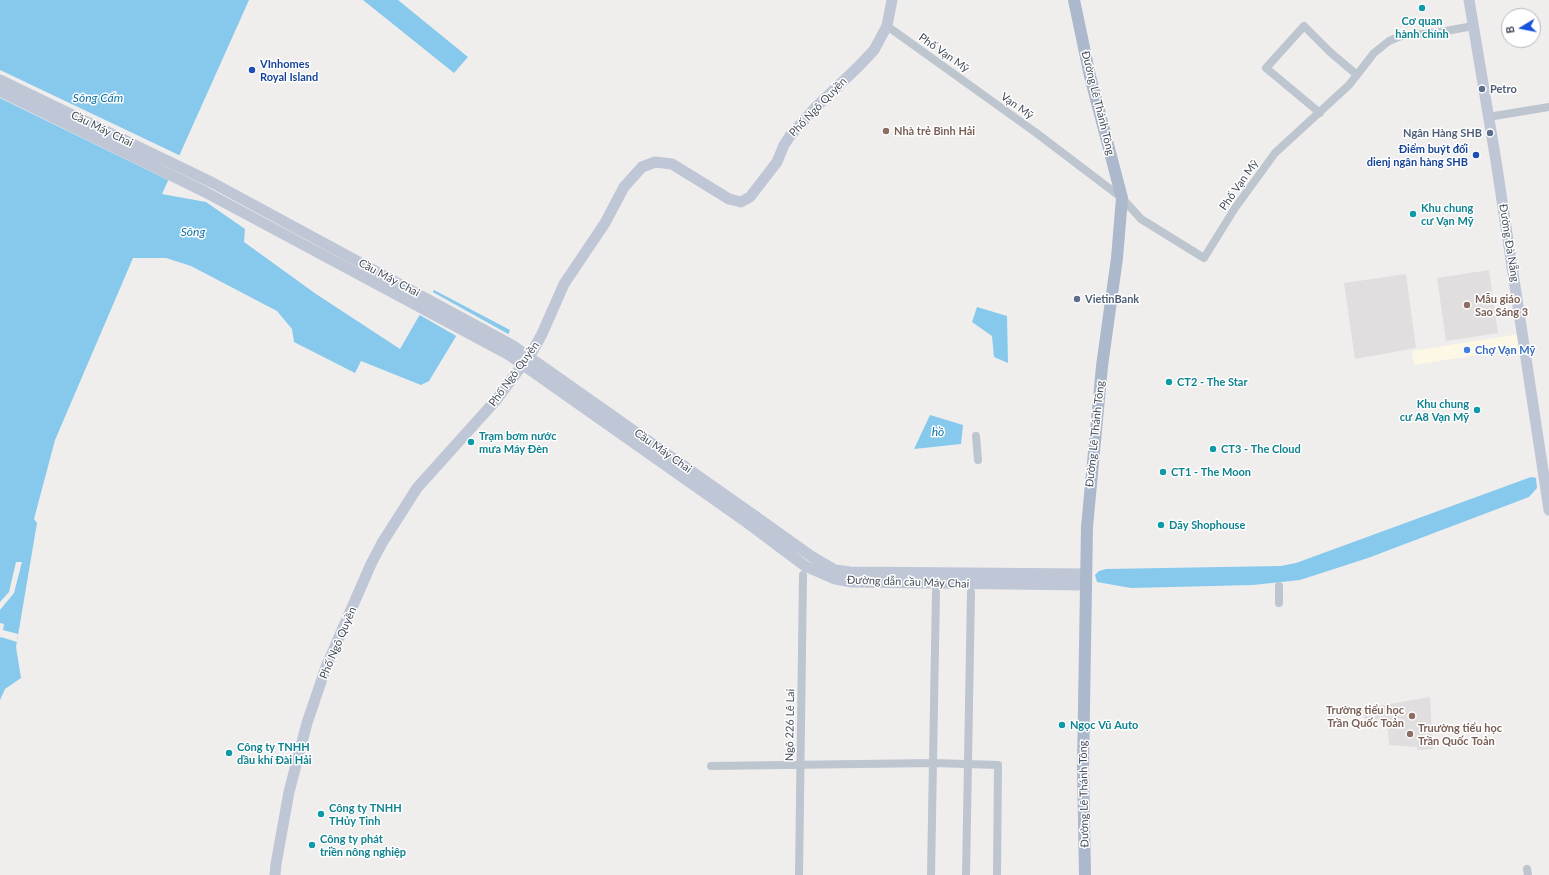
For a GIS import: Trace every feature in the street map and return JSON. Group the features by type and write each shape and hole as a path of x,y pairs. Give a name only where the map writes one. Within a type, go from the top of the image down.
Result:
{"main road":[{"name":"Đường Lê Thánh Tông","path":"1074,0 1090,76 1122,198 1117,258 1102,366 1098,422 1089,498 1085,580 1083,767 1085,875"}],"street":[{"name":"Phố Ngô Quyền","path":"276,875 276,864 289,792 307,723 326,667 371,564 382,543 417,488 497,399 532,352 542,334 564,284 605,222 624,187 642,167 659,162 677,167 721,196 737,202 747,200 756,192 777,162 784,145 790,136 816,107 869,55 880,41 887,26 892,0"},
{"name":"Đường Đà Nẵng","path":"1469,0 1545,467 1549,510"},
{"name":"Phố Vạn Mỹ","path":"887,26 987,98"},
{"path":"1320,113 1266,68 1304,26 1330,52 1358,75"},
{"name":"Phố Vạn Mỹ","path":"1035,132 1122,198 1141,219 1204,258 1235,208 1275,153 1320,113 1358,75 1374,54 1390,41 1401,36 1435,33 1473,26"},
{"name":"Cầu Máy Chai","path":"0,80 213,183 512,345 752,520"},
{"name":"Cầu Máy Chai","path":"0,91 205,192 509,355 752,520"},
{"name":"Vạn Mỹ","path":"987,98 1035,132"},
{"path":"1488,117 1549,107"},
{"path":"976,436 978,460"},
{"name":"Đường dẫn cầu Máy Chai","path":"752,520 805,566 835,579 868,582 1085,580"},
{"name":"Ngõ 226 Lê Lai","path":"799,875 803,575"},
{"path":"1279,586 1279,603"},
{"path":"931,875 936,591"},
{"path":"966,875 971,592"},
{"path":"711,766 934,763 998,765 997,875"}],"shaded area":[{"name":"Mẫu giáo Sao Sáng 3","path":"1489,270 1498,333 1446,341 1437,278"},
{"path":"1406,274 1416,348 1355,359 1344,283"},
{"name":"Chợ Vạn Mỹ","path":"1519,334 1522,348 1414,365 1412,351"},
{"name":"Truường tiểu học Trần Quốc Toản","path":"1430,697 1433,749 1417,750 1417,747 1389,745 1387,723 1366,723 1362,709"}],"water":[{"name":"Sông Cấm","path":"0,0 249,0 162,194 206,202 245,229 244,242 316,294 400,349 434,290 510,330 504,347 458,333 429,381 421,385 361,361 355,373 294,342 292,329 277,311 191,266 166,258 133,258 55,440 34,519 37,523 16,647 21,678 5,689 0,700"},
{"path":"363,0 398,0 468,57 454,73"},
{"path":"977,307 1007,316 1008,363 994,357 992,336 972,322"},
{"name":"hồ","path":"930,415 963,425 961,444 914,449"},
{"path":"1531,477 1536,478 1537,488 1529,497 1368,558 1300,580 1253,585 1131,588 1097,582 1095,575 1099,571 1106,569 1281,566 1296,563"}],"pier":[{"path":"0,70 181,156 170,181 0,98"},
{"path":"431,291 510,335 506,348 468,333 458,337 418,314"},
{"path":"16,562 22,562 14,593 0,610 0,602 9,592"},
{"path":"0,623 4,624 3,630 18,634 17,642 1,637 0,638"}],"place":[{"name":"Cơ quan hành chính","path":"1422,8"},
{"name":"VInhomes Royal Island","path":"252,70"},
{"name":"Petro","path":"1482,89"},
{"name":"Nhà trẻ Bình Hải","path":"886,131"},
{"name":"Ngân Hàng SHB","path":"1490,133"},
{"name":"Điểm buýt đối dienj ngân hàng SHB","path":"1476,155"},
{"name":"Khu chung cư Vạn Mỹ","path":"1413,214"},
{"name":"VietinBank","path":"1077,299"},
{"name":"Mẫu giáo Sao Sáng 3","path":"1467,305"},
{"name":"Chợ Vạn Mỹ","path":"1467,350"},
{"name":"CT2 - The Star","path":"1169,382"},
{"name":"Khu chung cư A8 Vạn Mỹ","path":"1477,410"},
{"name":"Trạm bơm nước mưa Máy Đèn","path":"471,442"},
{"name":"CT3 - The Cloud","path":"1213,449"},
{"name":"CT1 - The Moon","path":"1163,472"},
{"name":"Dãy Shophouse","path":"1161,525"},
{"name":"Trường tiểu học Trần Quốc Toản","path":"1412,716"},
{"name":"Ngọc Vũ Auto","path":"1062,725"},
{"name":"Truường tiểu học Trần Quốc Toản","path":"1410,734"},
{"name":"Công ty TNHH dầu khí Đài Hải","path":"229,753"},
{"name":"Công ty TNHH THủy Tinh","path":"321,814"},
{"name":"Công ty phát triền nông nghiệp","path":"312,845"}],"water label":[{"name":"Sông","path":"193,232"}]}
